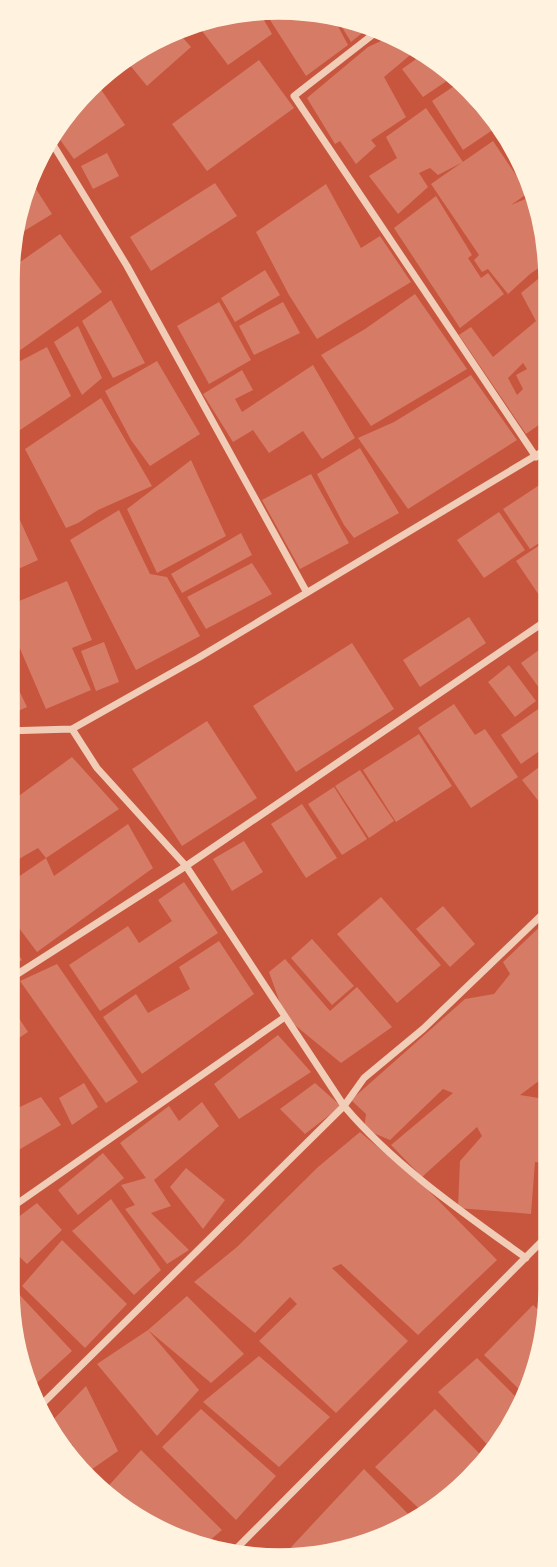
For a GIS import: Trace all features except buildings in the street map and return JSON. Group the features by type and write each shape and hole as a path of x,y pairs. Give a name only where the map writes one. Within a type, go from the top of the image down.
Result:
{"street":[{"path":"372,35 294,96 536,457"},
{"path":"54,145 127,266 306,592"},
{"path":"18,731 72,729 198,658 540,454"},
{"path":"18,974 186,866 540,625"},
{"path":"72,729 97,768 186,866 344,1106 364,1129 414,1174 526,1258"},
{"path":"43,1403 344,1106 364,1078 423,1029 540,917"},
{"path":"18,1203 285,1017"},
{"path":"239,1546 540,1243"}]}
